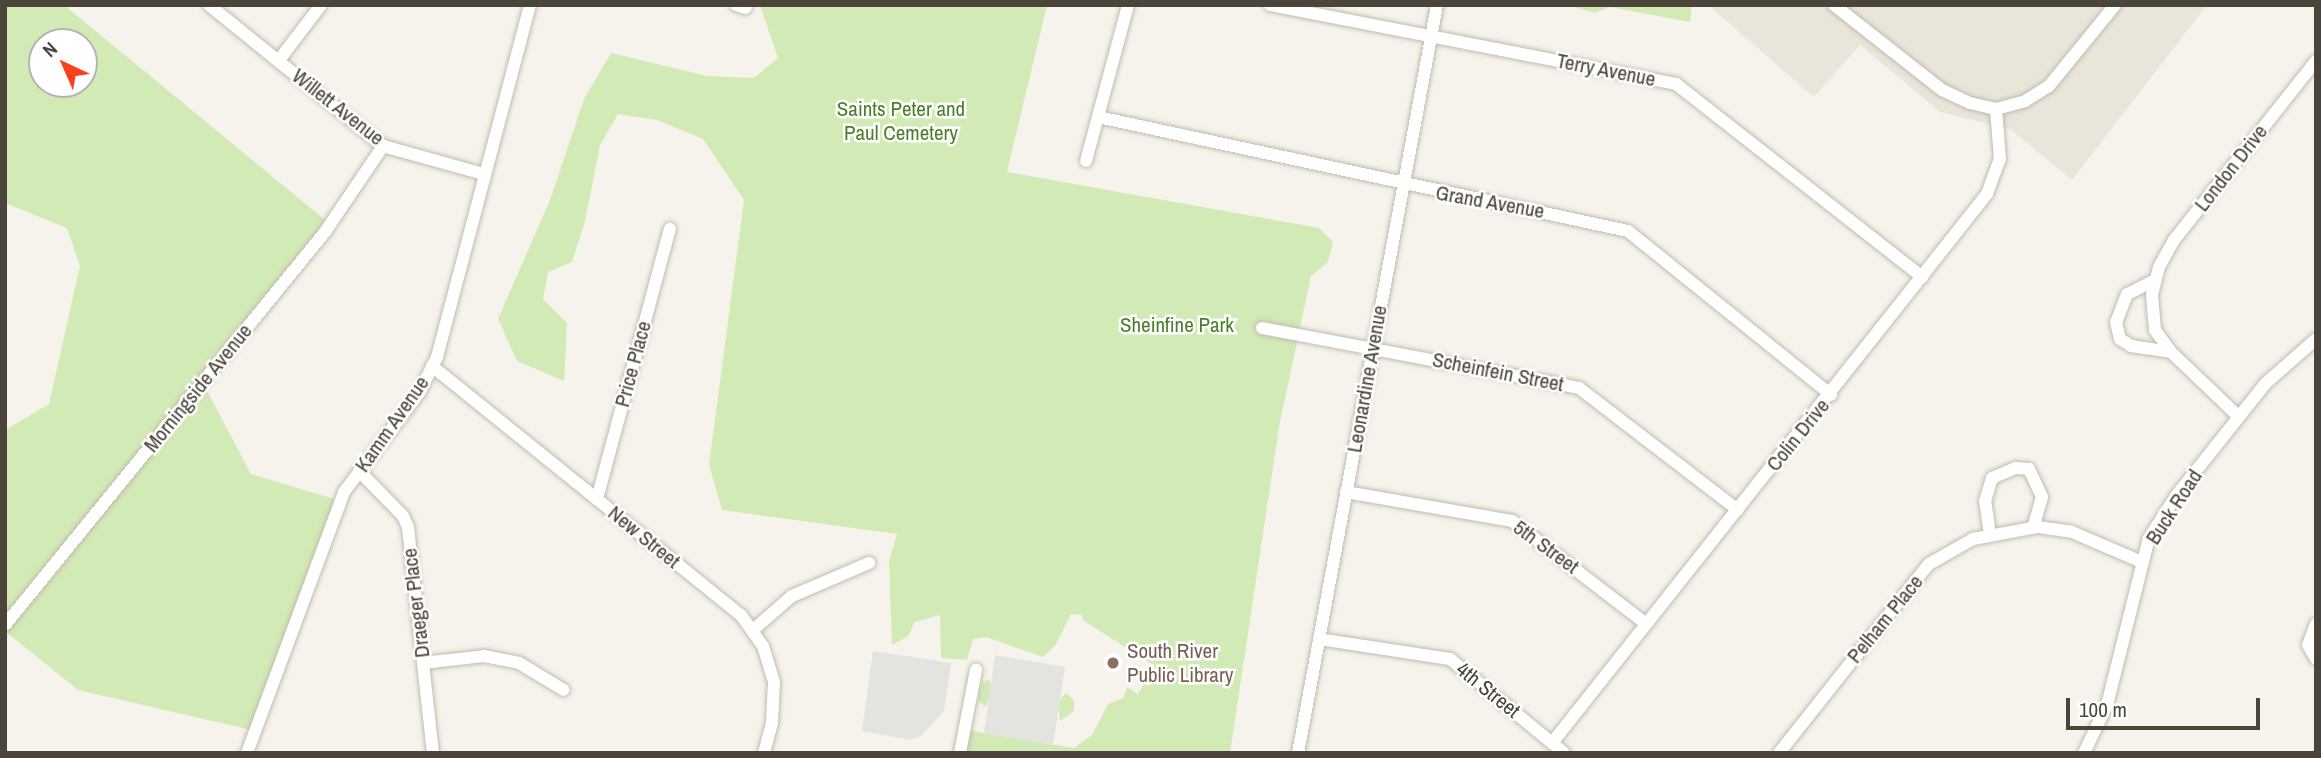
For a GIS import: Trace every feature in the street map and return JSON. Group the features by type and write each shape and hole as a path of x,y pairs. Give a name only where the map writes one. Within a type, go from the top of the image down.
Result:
{"street":[{"name":"Willett Avenue","path":"209,5 383,146 484,174"},
{"path":"279,60 321,5"},
{"name":"Kamm Avenue","path":"247,753 344,492 419,393 432,366 530,5"},
{"path":"1086,161 1128,5"},
{"name":"Terry Avenue","path":"1270,5 1676,84 1922,277"},
{"name":"Leonardine Avenue","path":"1298,753 1437,5"},
{"path":"1834,5 1942,90 1970,103 1996,109 2025,101 2049,86 2108,8"},
{"name":"London Drive","path":"2239,417 2171,352 2155,330 2152,295 2155,280 2174,240 2316,61"},
{"name":"Colin Drive","path":"1552,743 1831,395 1995,180 2000,159 1996,109"},
{"name":"Grand Avenue","path":"1098,117 1403,186 1628,231 1831,395"},
{"name":"Morningside Avenue","path":"5,625 324,232 383,146"},
{"name":"Price Place","path":"597,499 670,229"},
{"path":"2155,280 2127,294 2116,322 2120,339 2131,346 2171,352"},
{"name":"Scheinfein Street","path":"1262,328 1579,388 1738,510"},
{"name":"Buck Road","path":"2084,753 2107,705 2149,538 2176,496 2266,383 2316,339"},
{"name":"New Street","path":"432,366 730,606 753,630 774,682 772,723 764,753"},
{"path":"1990,535 1985,501 1992,478 2016,468 2029,469 2042,497 2033,528"},
{"name":"Draeger Place","path":"359,471 403,516 408,527 433,753"},
{"name":"5th Street","path":"1346,492 1512,520 1646,624"},
{"name":"Pelham Place","path":"1779,753 1929,564 1973,539 2033,528 2072,532 2143,562"},
{"path":"753,630 792,596 869,563"},
{"path":"2316,624 2308,645 2316,659"},
{"name":"4th Street","path":"1319,639 1450,659 1564,753"},
{"path":"424,663 484,656 519,663 564,690"},
{"path":"960,753 976,670"}],"shaded area":[{"path":"1708,5 2207,5 2072,180 2010,129 1940,112 1860,45 1814,97"},
{"path":"873,651 951,663 944,711 921,736 911,740 862,731"},
{"path":"995,655 1065,667 1053,745 984,733"}],"green space":[{"path":"5,5 64,5 92,28 28,28 28,98 98,98 98,33 330,224 203,383 251,474 341,501 256,731 78,690 5,631 5,430 49,404 80,266 67,228 5,203"},
{"path":"760,5 1047,5 1007,172 1319,228 1333,242 1328,262 1311,276 1279,427 1230,753 960,753 965,730 1074,748 1092,735 1108,704 1123,698 1127,687 1138,694 1155,666 1084,621 1082,615 1071,614 1055,646 1043,657 986,637 973,639 967,660 941,658 940,615 915,622 908,636 892,645 889,561 897,534 722,510 709,465 744,200 703,139 657,120 618,114 600,145 585,221 572,262 548,272 543,299 567,323 564,381 517,361 498,319 550,200 584,99 611,53 707,76 754,78 778,58"},
{"path":"1567,5 1692,5 1690,22 1610,7 1595,13"},
{"path":"989,679 992,688 1059,701 1066,693 1074,700 1074,711 1060,721 1059,711 990,698 985,707 978,700 982,682"}],"place":[{"name":"South River Public Library","path":"1113,663"}],"park label":[{"name":"Saints Peter and Paul Cemetery","path":"901,121"},
{"name":"Sheinfine Park","path":"1177,325"}]}
